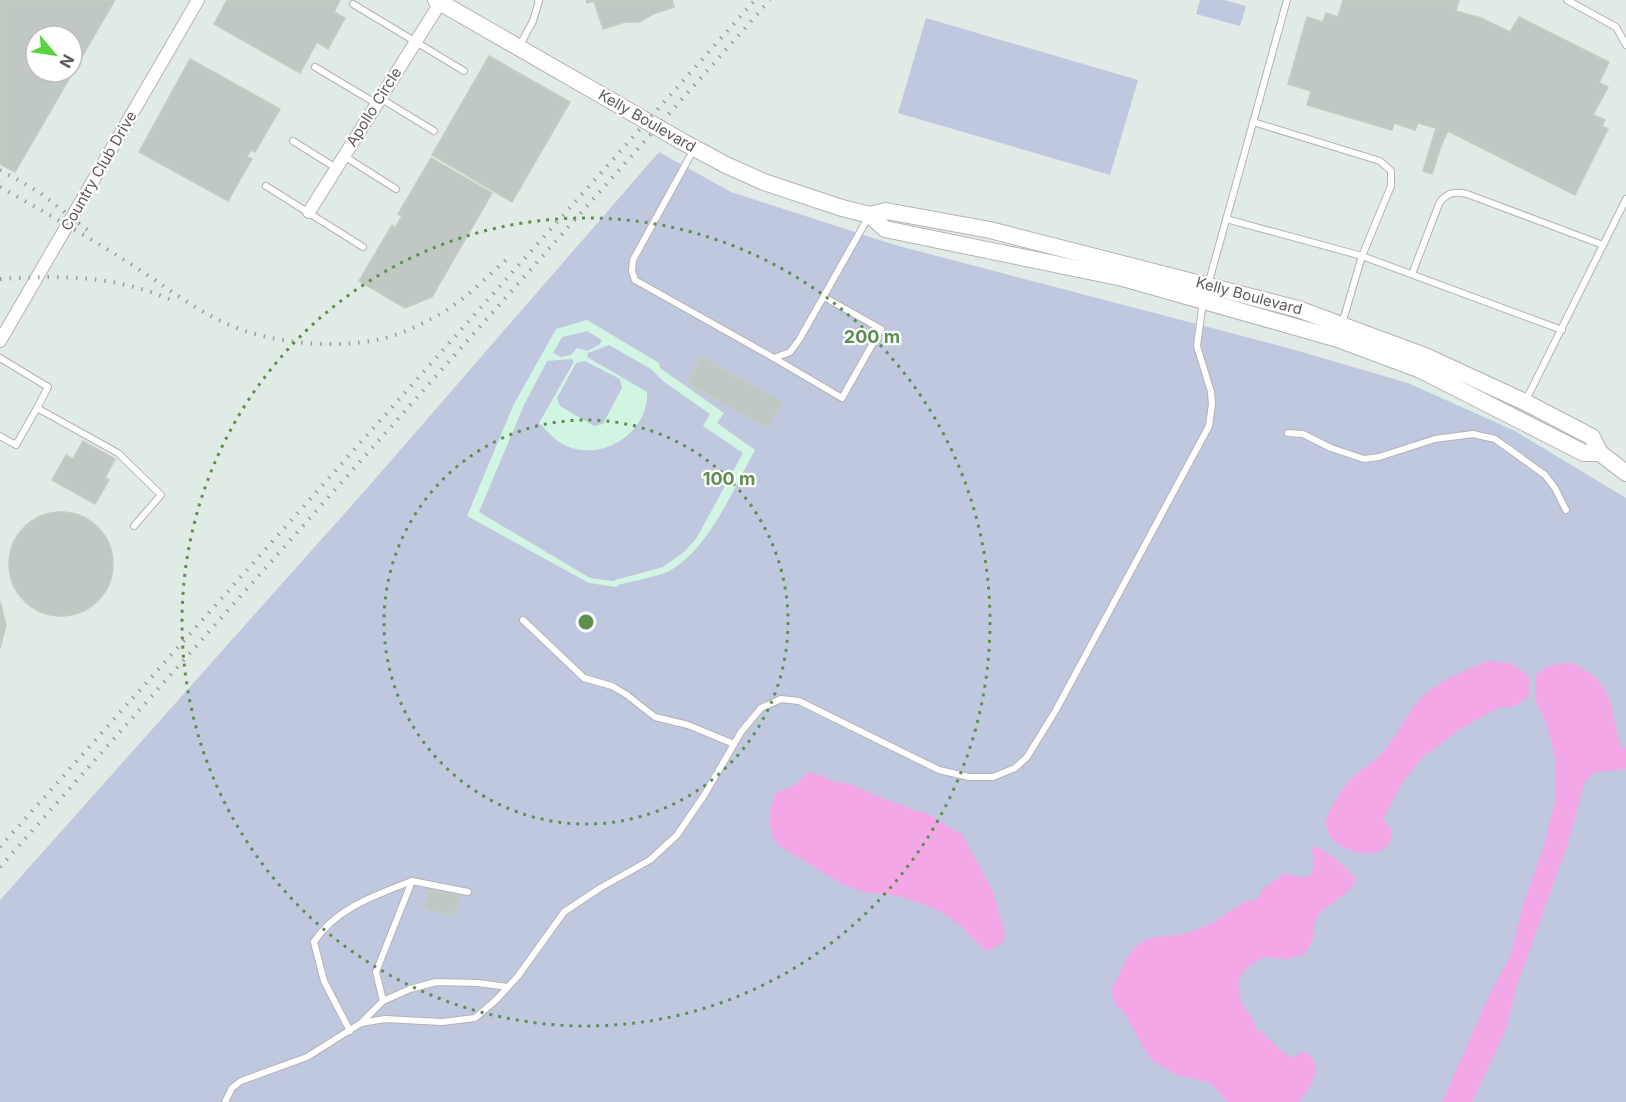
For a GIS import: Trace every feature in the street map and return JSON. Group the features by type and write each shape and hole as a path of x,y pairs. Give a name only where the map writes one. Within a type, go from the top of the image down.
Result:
{"street":[{"name":"Country Club Drive","path":"0,341 198,0"},
{"name":"Kelly Boulevard","path":"440,1 695,148 764,182 870,215 886,211 990,230 1205,293 1421,370 1584,453 1600,453"},
{"name":"Apollo Circle","path":"309,212 440,1"},
{"name":"Kelly Boulevard","path":"1205,293 1298,309 1425,356 1525,402 1592,437 1600,453 1626,473"}],"lane":[{"path":"518,47 533,21 539,0"},
{"path":"361,1023 386,1019 442,1022 475,1018 508,987 564,912 600,888 650,860 677,835 705,794 741,732 761,708 780,699 799,701 949,773 969,777 993,777 1015,768 1027,757 1056,710 1209,426 1211,392 1197,346 1205,293 1287,0"},
{"path":"1567,0 1616,27 1626,45"},
{"path":"353,4 464,71"},
{"path":"315,67 434,131"},
{"path":"1253,122 1380,161 1391,171 1391,186 1362,256 1342,324"},
{"path":"293,141 336,168"},
{"path":"695,148 633,260 632,271 635,280 842,398 881,329 824,297"},
{"path":"344,156 396,189"},
{"path":"266,186 363,247"},
{"path":"1412,274 1439,204 1445,196 1460,192 1604,245"},
{"path":"1525,402 1626,199"},
{"path":"774,358 790,352 870,215"},
{"path":"1226,219 1362,256 1562,330"},
{"path":"0,358 48,387 16,445 0,436"},
{"path":"37,408 118,453 161,495 134,526"},
{"path":"1287,434 1303,434 1331,448 1364,459 1379,457 1435,439 1473,434 1495,440 1545,475 1566,510"},
{"path":"523,620 584,678 612,686 627,694 655,717 688,725 734,744"},
{"path":"383,1001 376,972 412,881"},
{"path":"350,1031 324,981 314,942 323,928 346,911 371,897 412,881 468,892"},
{"path":"225,1102 232,1088 241,1081 308,1057 361,1023 383,1001 410,988 436,982 478,983 508,987"}],"shaded area":[{"path":"1200,0 1224,0 1246,6 1240,26 1196,14"},
{"path":"926,18 1138,80 1110,175 898,113"},
{"path":"659,152 731,192 895,245 1288,348 1408,383 1515,431 1626,498 1626,1102 0,1102 0,900 369,486"},
{"path":"1487,661 1512,663 1530,678 1529,696 1514,707 1499,707 1459,730 1422,758 1400,786 1383,820 1392,831 1391,839 1385,848 1374,853 1362,853 1349,850 1337,843 1329,834 1326,823 1330,810 1347,784 1382,753 1423,696 1449,678"},
{"path":"1570,663 1596,678 1608,696 1621,747 1626,747 1626,769 1596,772 1585,781 1568,843 1516,988 1506,1029 1472,1102 1442,1102 1487,1000 1511,954 1522,908 1543,848 1555,801 1556,761 1546,723 1535,700 1536,674 1550,665"},
{"path":"807,773 822,775 833,782 846,783 926,813 961,833 992,889 1005,934 1002,943 988,951 981,947 961,926 938,910 899,896 863,892 842,884 778,845 770,825 770,811 774,798 777,792 794,785"},
{"path":"1312,846 1324,850 1354,876 1356,880 1353,886 1318,915 1312,940 1303,955 1287,959 1263,957 1247,968 1238,982 1241,1003 1254,1021 1256,1029 1289,1056 1294,1058 1306,1052 1315,1064 1314,1077 1299,1102 1228,1102 1210,1083 1177,1075 1153,1061 1124,1012 1115,1005 1111,990 1133,950 1143,942 1156,937 1183,934 1211,923 1235,907 1256,900 1264,888 1284,873 1307,877 1311,874 1313,865"}],"sand":[{"path":"587,320 659,363 660,368 724,413 717,423 755,450 709,532 685,560 671,570 617,587 589,583 467,516 514,404 556,329","holes":["587,331 602,340 599,345 587,351 577,348 571,355 561,357 553,353 562,337","609,345 651,369 663,381 710,414 703,426 743,453 696,539 684,552 663,567 612,581 590,578 479,512 524,405 547,361 572,359 574,362 539,423 554,438 572,448 599,449 612,445 634,429 646,406 647,392 587,357 588,353","585,361 620,379 622,388 603,424 594,426 560,406 557,398 576,363"]}],"building":[{"path":"0,0 115,0 84,53 84,24 24,24 24,84 66,84 15,172 0,164"},
{"path":"227,0 340,0 334,12 345,18 328,49 317,42 300,73 214,24"},
{"path":"586,0 672,0 674,7 653,14 640,22 625,22 603,29 594,1 587,3"},
{"path":"1343,0 1459,0 1456,11 1481,18 1510,32 1519,17 1609,62 1599,83 1608,87 1593,115 1605,120 1602,126 1608,129 1575,195 1448,131 1432,174 1423,171 1436,128 1418,123 1415,130 1394,123 1392,130 1307,105 1311,91 1288,84 1307,17 1323,22 1326,13 1338,17"},
{"path":"489,56 570,102 512,202 432,155"},
{"path":"190,59 280,109 255,152 251,150 247,157 252,159 228,201 139,152"},
{"path":"431,158 492,193 432,297 405,308 359,281 392,225 395,228 402,216 398,214"},
{"path":"702,357 782,402 767,428 687,383"},
{"path":"83,441 115,459 105,478 109,480 95,504 52,480 66,455 73,459"},
{"path":"61,512 81,516 98,527 109,544 113,564 109,584 98,601 81,612 61,616 41,612 24,601 13,584 9,564 13,544 24,527 41,516"},
{"path":"0,601 6,625 0,648"},
{"path":"429,889 460,896 455,916 424,909"}],"railway":[{"path":"0,847 755,0"},
{"path":"0,867 770,0"},
{"path":"0,170 39,192 89,231"},
{"path":"0,187 134,266 211,316 242,330 279,340 339,344 383,339 442,313 472,291 509,257"},
{"path":"0,279 46,277 90,279 132,286 176,302"}]}
